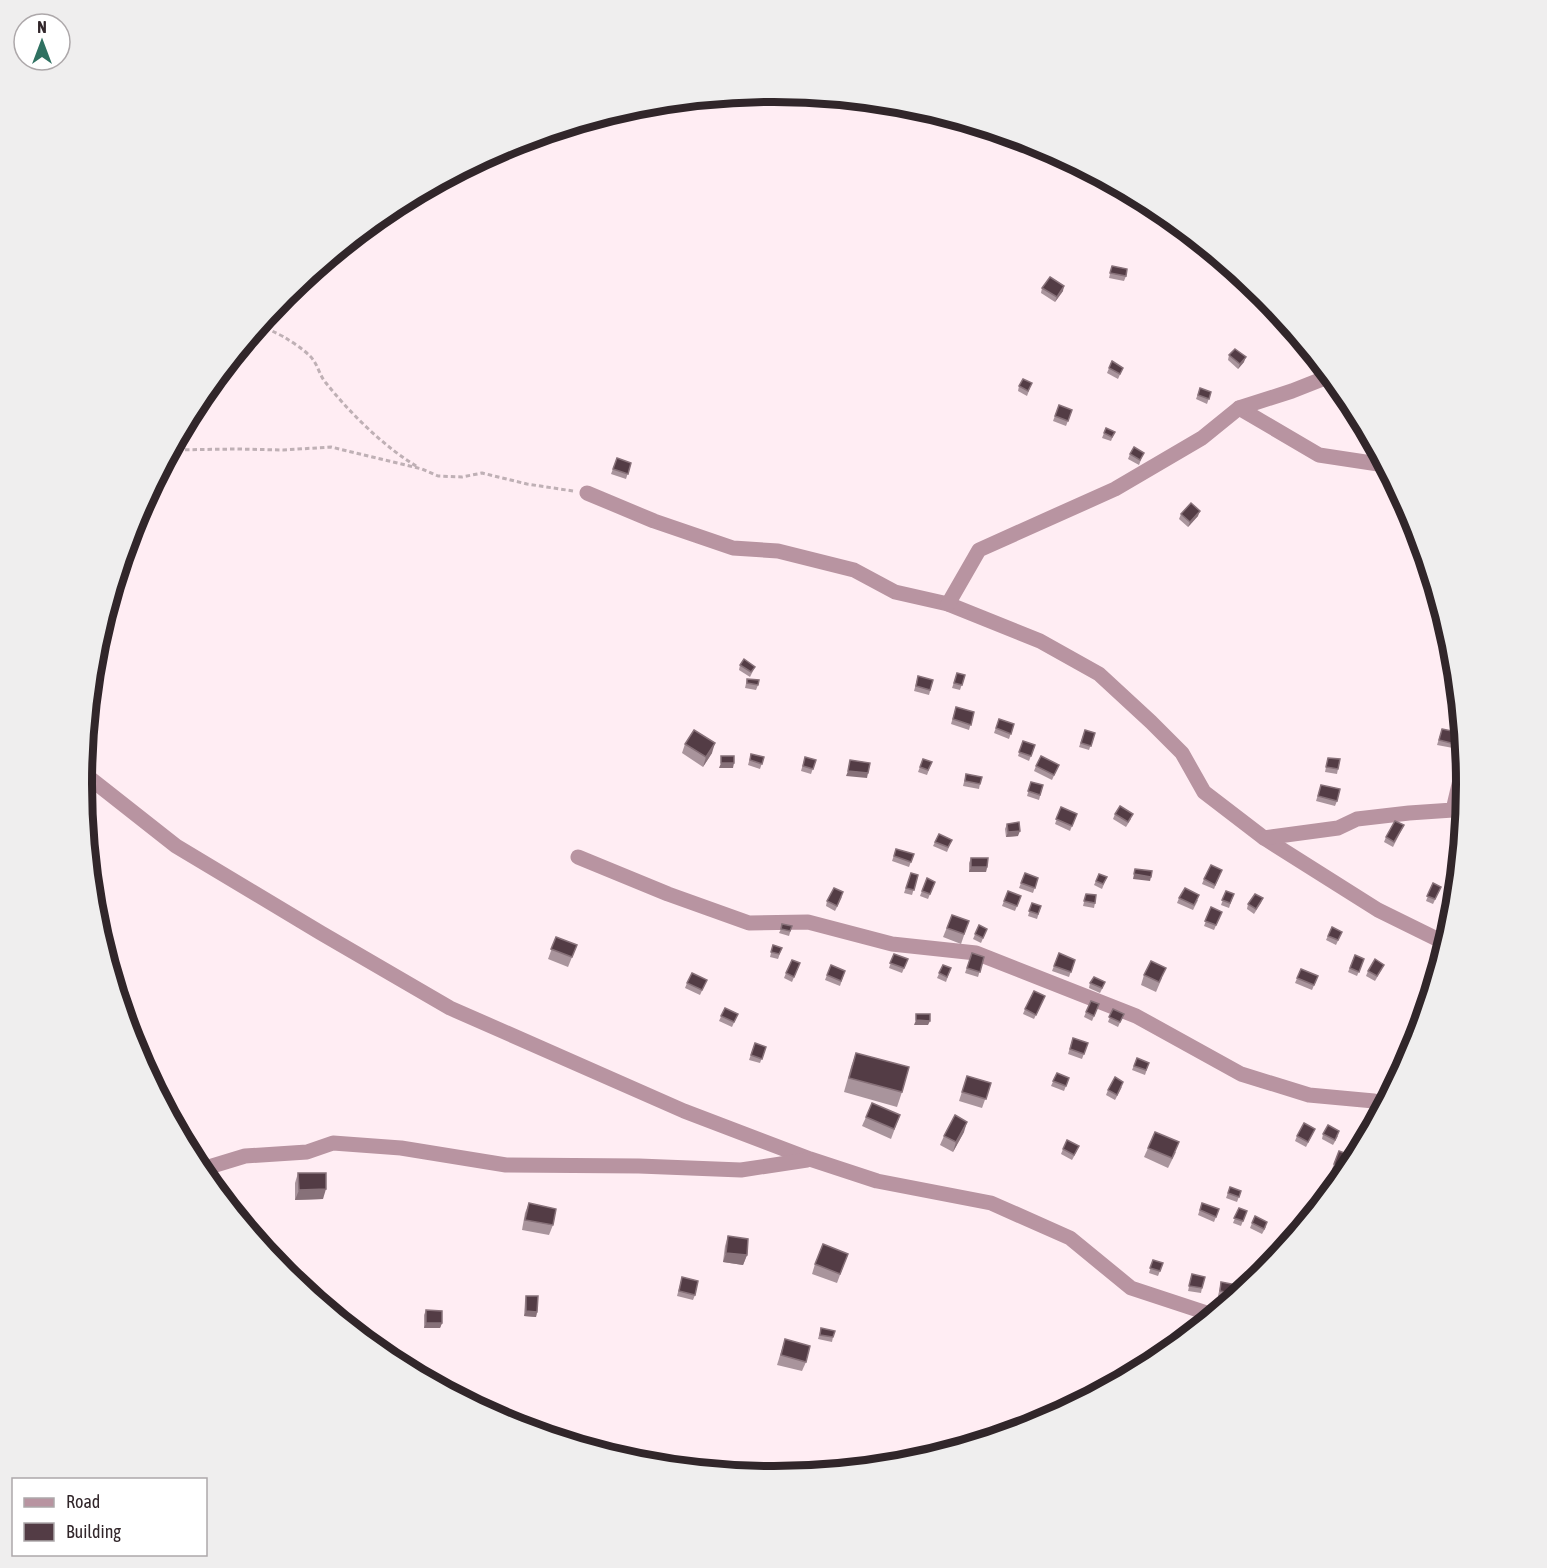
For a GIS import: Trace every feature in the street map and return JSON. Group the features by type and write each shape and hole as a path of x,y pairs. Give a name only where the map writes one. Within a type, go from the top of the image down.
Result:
{"street":[{"path":"948,604 979,550 1115,489 1202,438 1239,408 1322,379"},
{"path":"1239,408 1320,455 1375,464"},
{"path":"586,494 654,521 733,548 778,551 854,570 895,592 948,604 1040,641 1099,674 1182,753 1204,792 1264,838 1378,910 1437,939"},
{"path":"92,780 176,846 450,1008 684,1111 810,1159 877,1181 991,1203 1070,1238 1131,1288 1205,1312"},
{"path":"1264,838 1338,828 1357,819 1453,810 1455,800"},
{"path":"578,857 749,924 808,922 892,944 976,953 1136,1016 1241,1074 1309,1095 1376,1102"},
{"path":"209,1167 245,1156 307,1152 333,1143 401,1148 506,1165 639,1166 741,1170 810,1159"}],"path":[{"path":"266,328 308,354 315,361 322,379 341,402 399,456 422,469 438,476 462,477 482,473 527,484 586,494"},
{"path":"179,450 283,450 331,447 422,469"}],"building":[{"path":"1112,266 1127,269 1126,276 1110,273"},
{"path":"1050,277 1064,286 1057,297 1042,288"},
{"path":"1235,349 1246,357 1240,364 1229,355"},
{"path":"1112,361 1123,368 1120,374 1109,368"},
{"path":"1023,379 1032,383 1028,391 1019,386"},
{"path":"1200,388 1211,392 1209,399 1198,395"},
{"path":"1059,405 1072,410 1068,421 1055,416"},
{"path":"1106,428 1115,432 1112,437 1104,433"},
{"path":"1134,447 1144,453 1140,460 1130,454"},
{"path":"617,458 631,463 628,474 613,469"},
{"path":"1191,503 1200,511 1190,522 1181,514"},
{"path":"744,659 755,667 751,672 740,665"},
{"path":"957,673 965,675 962,685 954,683"},
{"path":"918,676 933,680 930,690 916,686"},
{"path":"747,679 759,680 758,685 747,683"},
{"path":"956,707 974,712 971,725 953,719"},
{"path":"999,719 1014,724 1011,734 996,728"},
{"path":"1442,729 1453,731 1454,744 1439,740"},
{"path":"694,730 715,743 706,757 685,744"},
{"path":"1085,730 1095,733 1091,746 1081,743"},
{"path":"1023,741 1035,745 1031,756 1019,752"},
{"path":"751,754 764,757 762,764 750,760"},
{"path":"721,756 734,756 734,763 721,763"},
{"path":"1041,756 1059,765 1054,775 1036,766"},
{"path":"805,757 816,760 813,769 803,766"},
{"path":"1328,758 1340,759 1338,769 1326,767"},
{"path":"923,759 932,762 928,770 920,767"},
{"path":"850,760 870,763 868,773 848,771"},
{"path":"966,774 982,777 980,784 965,781"},
{"path":"1031,782 1043,785 1040,795 1028,791"},
{"path":"1321,785 1340,789 1337,801 1318,796"},
{"path":"1120,806 1133,814 1128,822 1115,814"},
{"path":"1061,807 1077,814 1072,826 1056,819"},
{"path":"1395,821 1404,825 1394,842 1386,837"},
{"path":"1019,822 1020,831 1008,832 1007,824"},
{"path":"939,834 952,840 948,847 935,842"},
{"path":"896,849 914,854 911,862 894,856"},
{"path":"971,858 988,858 987,867 971,867"},
{"path":"1211,865 1222,870 1215,885 1204,879"},
{"path":"1135,869 1152,871 1151,877 1134,874"},
{"path":"911,873 918,875 914,890 906,888"},
{"path":"1025,873 1038,878 1035,888 1021,883"},
{"path":"1099,874 1107,877 1103,884 1096,881"},
{"path":"927,878 935,882 930,894 922,891"},
{"path":"1433,883 1441,887 1435,899 1427,896"},
{"path":"834,888 843,892 837,906 827,901"},
{"path":"1185,888 1199,895 1194,905 1179,898"},
{"path":"1008,891 1021,896 1017,906 1004,901"},
{"path":"1226,891 1234,894 1230,903 1222,900"},
{"path":"1086,894 1096,895 1095,903 1084,901"},
{"path":"1255,894 1263,898 1256,909 1248,904"},
{"path":"1032,903 1041,906 1038,914 1029,911"},
{"path":"1211,907 1222,912 1216,925 1205,921"},
{"path":"952,915 969,921 964,934 947,928"},
{"path":"782,924 792,926 790,931 781,929"},
{"path":"979,925 987,929 983,938 975,934"},
{"path":"1332,927 1342,932 1338,940 1328,936"},
{"path":"556,937 577,945 572,957 551,949"},
{"path":"773,945 782,948 779,954 771,952"},
{"path":"972,953 984,957 980,972 967,968"},
{"path":"1059,953 1075,960 1071,972 1054,966"},
{"path":"894,954 908,959 904,968 890,963"},
{"path":"1355,955 1364,959 1359,972 1350,968"},
{"path":"1375,959 1384,965 1377,976 1368,971"},
{"path":"792,960 800,963 794,977 786,973"},
{"path":"1151,961 1166,968 1159,982 1144,975"},
{"path":"831,965 845,971 841,981 827,975"},
{"path":"943,965 951,968 947,977 939,973"},
{"path":"1301,969 1318,976 1314,985 1297,978"},
{"path":"692,973 707,980 702,990 687,983"},
{"path":"1094,977 1105,982 1102,988 1090,983"},
{"path":"1034,991 1045,996 1036,1015 1025,1009"},
{"path":"1091,1001 1099,1004 1094,1016 1086,1012"},
{"path":"725,1008 738,1014 734,1022 721,1016"},
{"path":"1113,1009 1124,1014 1120,1022 1109,1017"},
{"path":"916,1014 930,1014 930,1021 916,1020"},
{"path":"1073,1038 1088,1043 1084,1054 1070,1049"},
{"path":"755,1043 766,1047 762,1059 751,1055"},
{"path":"856,1053 909,1067 902,1092 849,1078"},
{"path":"1137,1058 1149,1063 1146,1070 1134,1066"},
{"path":"1057,1073 1069,1078 1066,1086 1053,1081"},
{"path":"967,1076 991,1083 986,1099 962,1092"},
{"path":"1115,1077 1123,1082 1117,1095 1108,1090"},
{"path":"872,1103 900,1115 894,1129 866,1117"},
{"path":"955,1115 967,1122 956,1142 944,1136"},
{"path":"1304,1123 1315,1129 1308,1142 1297,1136"},
{"path":"1328,1125 1339,1131 1335,1140 1323,1134"},
{"path":"1155,1132 1179,1142 1172,1158 1148,1148"},
{"path":"1067,1140 1079,1146 1074,1155 1063,1149"},
{"path":"1339,1151 1347,1154 1339,1166 1334,1164"},
{"path":"298,1173 326,1173 326,1189 299,1190"},
{"path":"1230,1187 1241,1191 1239,1197 1228,1193"},
{"path":"529,1203 556,1209 553,1225 525,1220"},
{"path":"1202,1203 1219,1209 1216,1217 1200,1210"},
{"path":"1239,1208 1247,1211 1243,1221 1234,1218"},
{"path":"1255,1216 1267,1222 1264,1229 1252,1223"},
{"path":"728,1236 748,1239 747,1255 726,1253"},
{"path":"823,1244 848,1254 840,1274 815,1264"},
{"path":"1153,1260 1163,1263 1160,1271 1150,1268"},
{"path":"1192,1274 1205,1277 1202,1288 1189,1286"},
{"path":"682,1277 698,1281 695,1295 679,1291"},
{"path":"1221,1282 1236,1285 1228,1293 1220,1291"},
{"path":"526,1296 538,1296 537,1312 526,1311"},
{"path":"426,1310 442,1311 442,1323 426,1323"},
{"path":"821,1328 835,1331 833,1337 820,1335"},
{"path":"785,1339 810,1346 806,1362 781,1355"}]}
